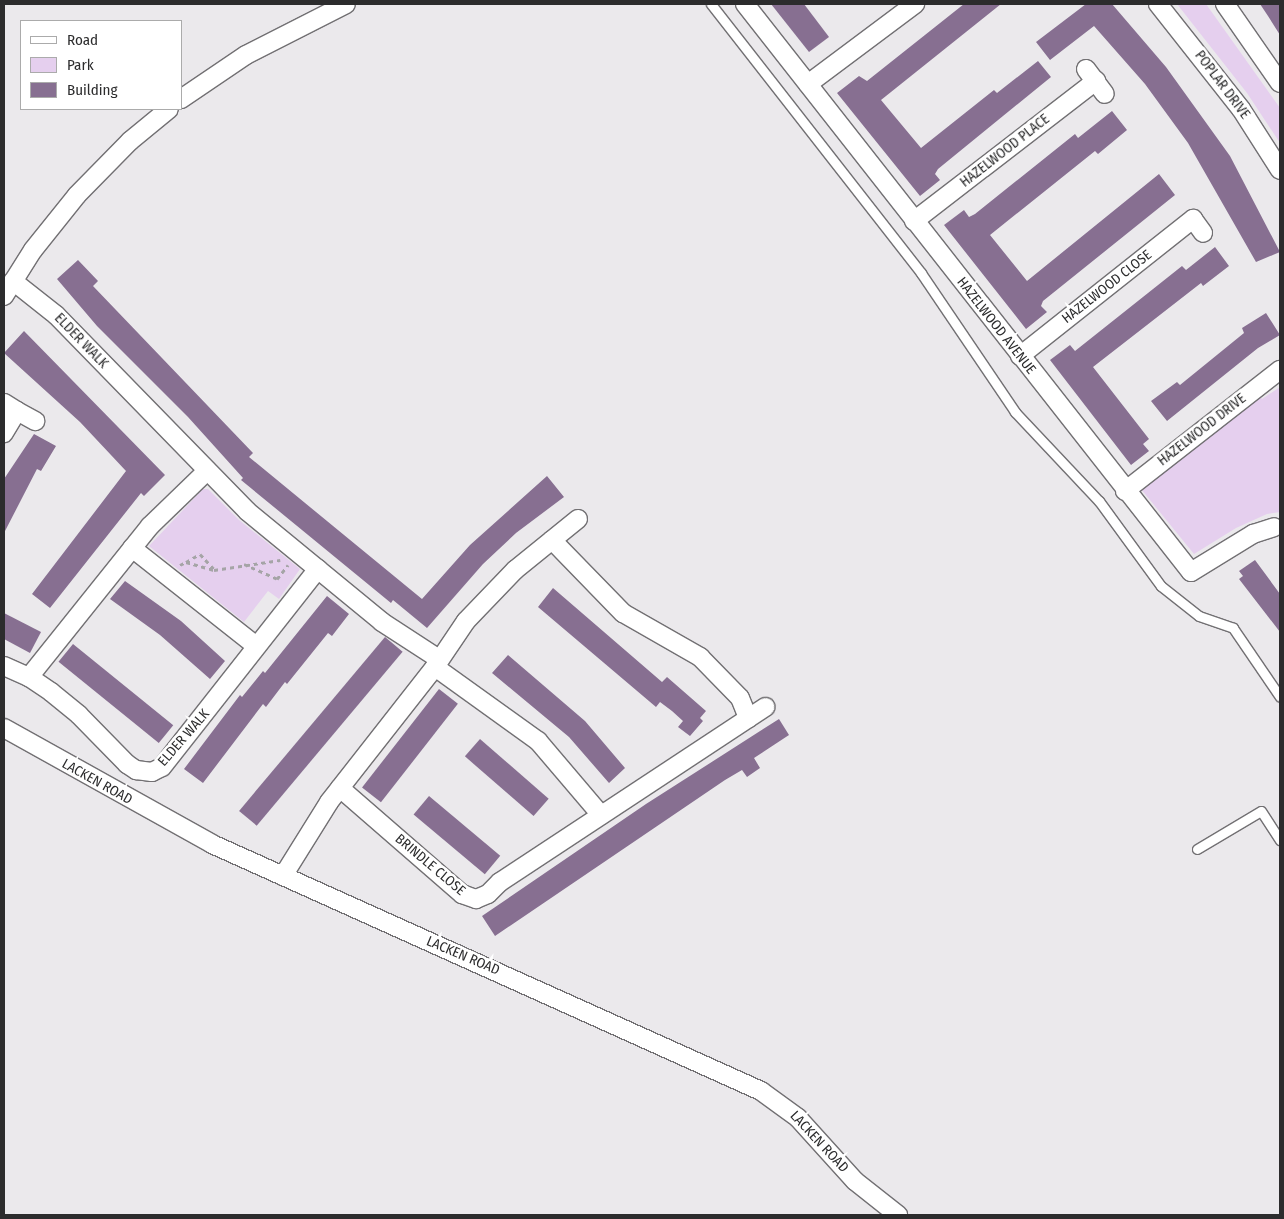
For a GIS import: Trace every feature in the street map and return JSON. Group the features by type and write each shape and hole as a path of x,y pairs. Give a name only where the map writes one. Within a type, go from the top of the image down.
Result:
{"street":[{"path":"182,98 246,55 346,4"},
{"name":"HAZELWOOD AVENUE","path":"745,4 1125,491 1191,572 1253,534 1278,530"},
{"path":"808,84 915,4"},
{"name":"POPLAR DRIVE","path":"1158,4 1228,91 1280,170"},
{"path":"1225,4 1280,83"},
{"name":"HAZELWOOD PLACE","path":"914,221 1096,82"},
{"path":"4,296 33,250 77,195 130,141 168,110"},
{"name":"HAZELWOOD CLOSE","path":"1020,356 1193,220"},
{"name":"ELDER WALK","path":"13,281 56,315 206,472 246,511 382,622 437,663"},
{"name":"HAZELWOOD DRIVE","path":"1125,491 1280,370"},
{"path":"4,432 10,407 35,421"},
{"path":"29,677 150,526 206,472"},
{"path":"283,876 340,788 486,600 578,519"},
{"path":"552,540 622,613 700,657 740,698 748,718"},
{"path":"132,548 256,646"},
{"name":"ELDER WALK","path":"4,666 29,677 79,715 127,764 136,770 152,772 162,768 244,667 256,646 318,569"},
{"path":"437,663 538,741 601,815"},
{"name":"BRINDLE CLOSE","path":"340,788 462,894 476,899 488,894 500,882 764,707"},
{"name":"LACKEN ROAD","path":"4,728 203,839 761,1091 798,1118 856,1182 898,1215"}],"lane":[{"path":"711,4 921,273 1014,412 1100,501 1161,586 1199,616 1233,628 1280,697"},
{"path":"1197,849 1261,811 1280,840"}],"path":[{"path":"173,569 200,554 214,570"},
{"path":"186,562 214,570 244,564 294,558 277,579 244,564"}],"green space":[{"path":"1177,4 1206,4 1280,108 1280,143 1247,93"},
{"path":"1280,387 1280,512 1267,514 1236,528 1194,554 1141,489 1260,396 1262,399"},
{"path":"203,489 208,489 239,520 300,569 279,599 268,591 244,622 149,546"}],"building":[{"path":"771,4 804,4 829,37 809,52"},
{"path":"964,4 1001,4 881,100 921,148 994,90 997,93 1038,61 1051,77 938,169 935,174 940,180 920,196 837,93 859,76 867,81"},
{"path":"1086,4 1112,4 1166,67 1230,156 1280,252 1256,262 1188,143 1145,84 1094,26 1050,60 1036,42"},
{"path":"1260,4 1280,4 1280,35 1268,16"},
{"path":"1112,111 1127,130 1098,154 1095,151 990,235 1027,281 1159,174 1175,195 1043,301 1041,306 1047,312 1026,329 944,225 964,210 969,217 975,214 1075,134 1078,138"},
{"path":"1215,247 1229,266 1203,286 1201,283 1093,367 1149,439 1143,444 1149,451 1131,465 1050,360 1070,345 1075,351 1182,266 1186,270"},
{"path":"78,260 98,281 93,286 253,453 249,457 422,599 470,545 547,476 564,497 516,533 483,564 427,628 393,600 391,603 241,480 243,478 188,417 97,326 57,279"},
{"path":"1266,313 1280,335 1258,348 1167,421 1151,401 1177,382 1180,385 1244,333 1242,328"},
{"path":"24,331 165,475 144,496 141,493 50,608 32,594 126,471 80,422 4,353"},
{"path":"34,434 56,446 41,471 37,469 4,533 4,479"},
{"path":"1255,560 1280,594 1280,632 1239,579 1243,576 1239,571"},
{"path":"125,581 181,621 225,661 210,679 160,635 110,599"},
{"path":"553,588 662,682 667,677 706,711 700,718 703,721 690,736 678,727 683,721 672,711 660,702 656,707 538,607"},
{"path":"327,596 349,614 332,636 328,633 266,707 263,704 203,783 184,769 240,695 242,697 263,671 265,673"},
{"path":"4,613 41,632 30,653 4,639"},
{"path":"385,637 403,652 257,826 239,811"},
{"path":"73,644 173,725 159,743 59,662"},
{"path":"508,655 585,721 625,768 609,783 569,737 492,673"},
{"path":"439,689 458,704 381,802 362,788"},
{"path":"779,719 789,735 754,758 760,768 747,777 742,770 725,780 495,936 482,916 646,804"},
{"path":"480,739 549,799 534,816 465,756"},
{"path":"429,796 500,856 485,874 414,814"}]}
